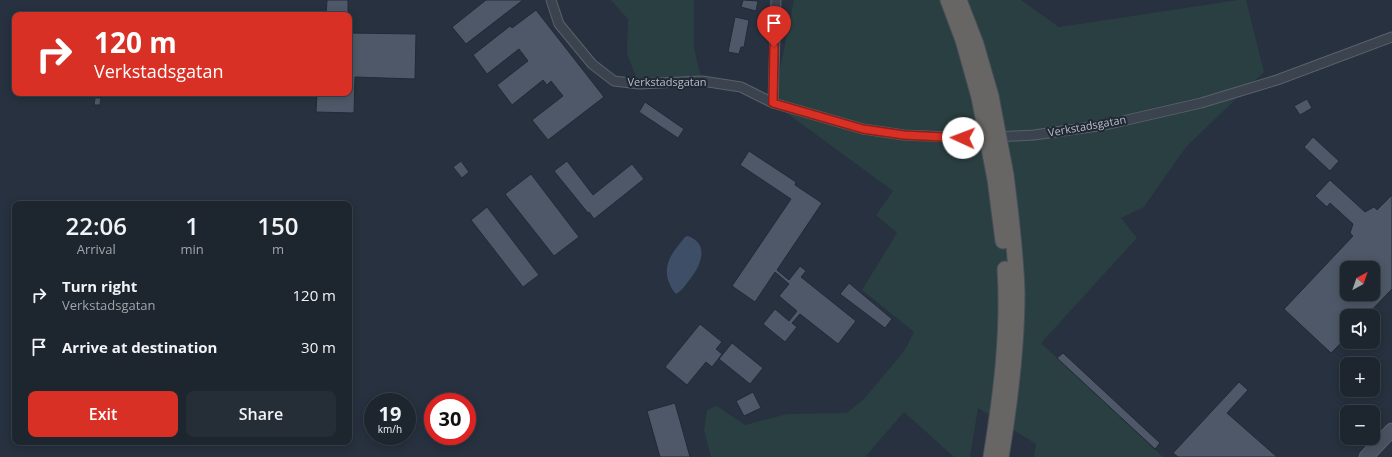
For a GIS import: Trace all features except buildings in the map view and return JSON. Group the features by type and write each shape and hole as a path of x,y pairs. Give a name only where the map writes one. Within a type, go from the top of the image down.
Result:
{"highway":[{"path":"948,0 985,96"},
{"path":"959,0 976,44 1001,177 1013,226 1017,293 1015,351 1011,394 1002,457"},
{"path":"991,457 1000,395 1006,326 1006,285 1001,177"}],"main road":[{"path":"1366,457 1392,430"}],"street":[{"name":"Verkstadsgatan","path":"552,0 559,24 592,64 614,81 639,84 702,81 741,87 773,103 863,129 904,135 977,138 1034,135 1105,125 1201,103 1277,80 1392,37"},
{"path":"773,103 776,0"}],"green space":[{"path":"611,0 694,0 694,48 702,81 639,84 627,54 628,19"},
{"path":"794,0 1021,0 1059,27 1246,0 1264,72 1186,147 1144,207 1121,218 1137,238 1041,343 1163,457 1034,457 1036,444 978,408 970,457 954,457 904,412 865,457 711,457 704,430 707,410 717,406 745,425 787,414 847,413 865,398 904,351 914,332 862,290 897,233 876,215 893,191 773,103"}],"water":[{"path":"688,236 700,245 701,258 696,271 682,289 676,294 668,280 668,262 673,252 685,237"}],"route":[{"path":"774,47 773,103 863,129 904,135 963,138"}]}
